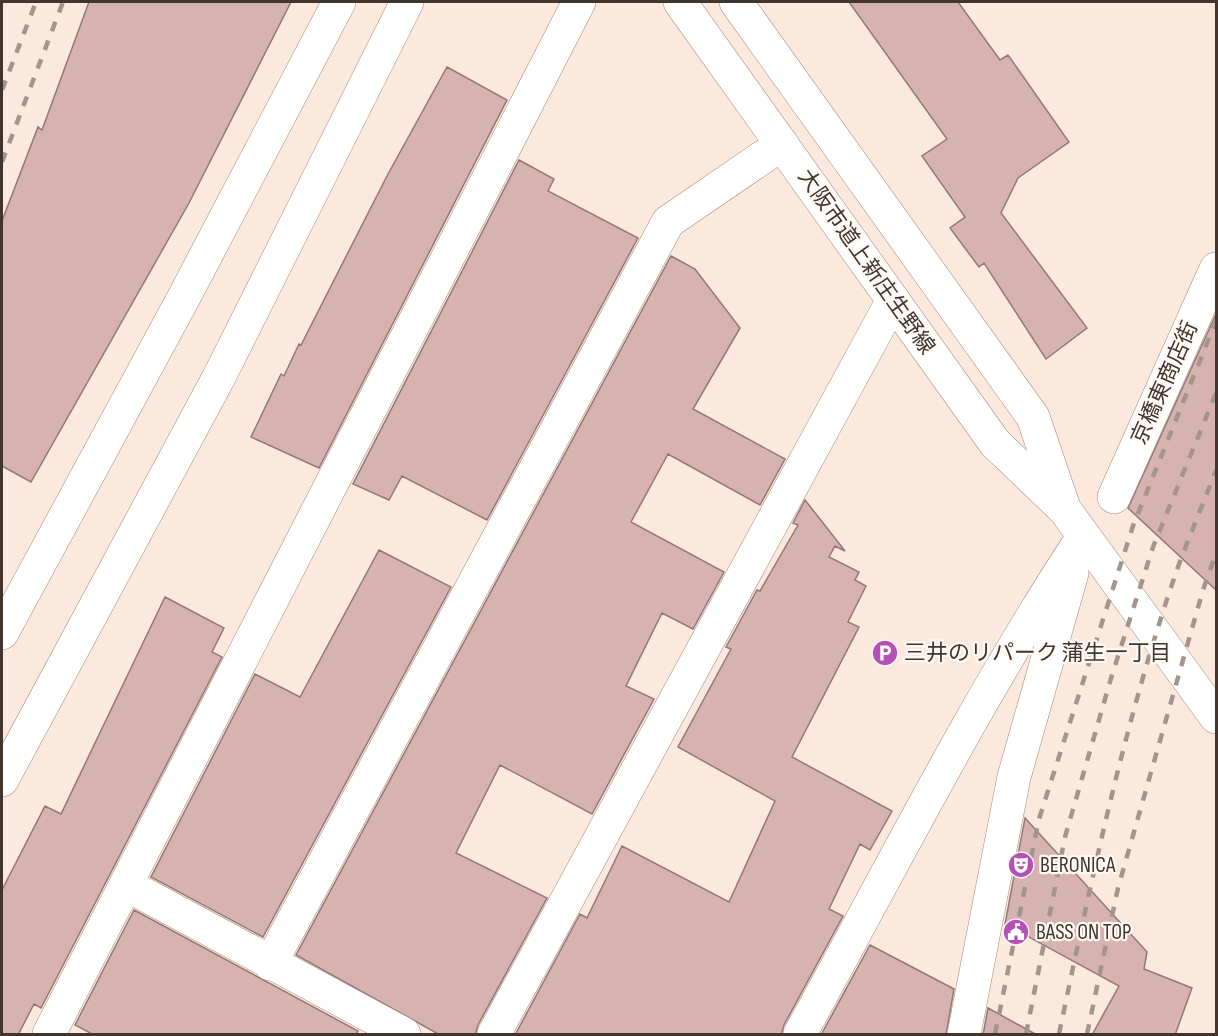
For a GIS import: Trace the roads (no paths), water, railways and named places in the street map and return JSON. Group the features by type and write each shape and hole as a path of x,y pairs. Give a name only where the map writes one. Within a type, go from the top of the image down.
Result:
{"street":[{"path":"2,633 184,297 339,2"},
{"path":"2,780 219,377 407,2"},
{"path":"52,1034 579,2"},
{"name":"大阪市道上新庄生野線","path":"680,2 995,443 1065,510 1216,717"},
{"name":"大阪市道上新庄生野線","path":"735,2 1033,417 1065,510"},
{"path":"270,964 668,222 782,144"},
{"name":"京橋東商店街","path":"1114,496 1216,269"},
{"path":"494,1035 893,300"},
{"path":"800,1035 969,728 1050,586 1083,537"},
{"path":"964,1035 1014,777 1083,537"},
{"path":"127,885 404,1035"}],"railway":[{"path":"2,90 36,2"},
{"path":"2,162 63,2"},
{"path":"995,1034 1039,819 1133,526 1216,321"},
{"path":"1026,1034 1065,837 1112,675 1153,547 1216,393"},
{"path":"1059,1034 1097,857 1142,682 1178,567 1216,470"},
{"path":"1087,1034 1118,888 1203,590 1216,553"}],"place":[{"name":"三井のリパーク 蒲生一丁目","path":"885,653"},
{"name":"BERONICA","path":"1021,865"},
{"name":"BASS ON TOP","path":"1016,932"}]}
